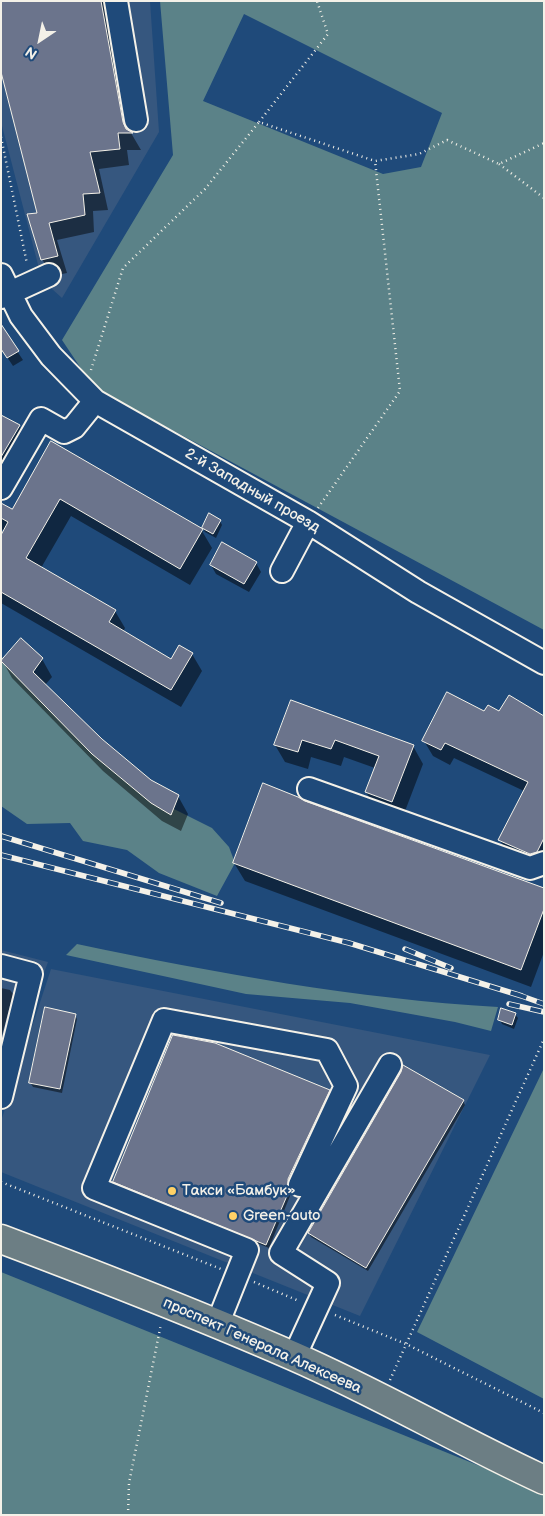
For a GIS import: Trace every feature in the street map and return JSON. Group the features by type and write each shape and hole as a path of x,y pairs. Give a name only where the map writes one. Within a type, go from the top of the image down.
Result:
{"main road":[{"name":"проспект Генерала Алексеева","path":"1,1239 167,1303 294,1357 484,1453 544,1480"}],"street":[{"path":"116,1 136,120"},
{"path":"4,288 39,279"},
{"name":"2-й Западный проезд","path":"4,288 20,316 52,356 90,396 308,522 418,592 544,663"},
{"path":"1,488 41,419 64,432 74,427 90,396"},
{"path":"282,571 308,522"},
{"path":"308,789 530,868 544,863"},
{"path":"1,966 31,974 1,1097"},
{"path":"218,1325 247,1250 94,1188 164,1020 327,1050 346,1086 300,1185"},
{"path":"294,1357 328,1283 281,1253 390,1065"}],"path":[{"path":"90,396 123,268 205,189 328,34 317,1"},
{"path":"259,122 375,161 419,154 447,140 499,164 544,198"},
{"path":"1,137 39,279"},
{"path":"499,164 544,143"},
{"path":"308,522 400,391 375,161"},
{"path":"381,1400 544,1039"},
{"path":"1,1182 406,1344 544,1413"},
{"path":"128,1515 130,1483 153,1357 167,1303"}],"shaded area":[{"path":"1,1 150,1 159,132 62,298 42,280 1,122"},
{"path":"1,950 48,962 1,1088"},
{"path":"51,969 490,1055 360,1316 1,1172 1,1121"}],"green space":[{"path":"160,1 544,1 544,630 94,388 62,340 173,155","holes":["244,14 442,113 421,167 383,174 203,101"]},
{"path":"1,656 32,688 158,801 212,828 229,847 235,863 217,896 159,873 127,850 83,841 70,823 27,824 1,806"},
{"path":"77,944 234,975 339,991 392,998 498,1007 491,1031 455,1022 350,1003 246,994 66,955"},
{"path":"544,1068 544,1399 417,1332"},
{"path":"1,1272 544,1492 544,1515 1,1515"}],"building":[{"path":"1,1 101,1 123,122 126,129 133,133 118,133 120,149 90,152 100,193 83,194 85,215 49,223 58,256 41,260 27,214 37,213 1,72"},
{"path":"1,324 19,351 7,358 1,349"},
{"path":"1,415 20,425 1,457"},
{"path":"51,441 203,529 180,569 60,499 26,558 116,610 109,622 171,659 179,645 193,653 171,690 1,592 1,535 8,522 1,518 1,503 12,509"},
{"path":"209,513 221,520 213,534 202,528"},
{"path":"222,542 257,562 244,584 210,565"},
{"path":"21,638 43,658 33,672 102,739 151,780 179,795 171,815 151,803 92,754 1,661"},
{"path":"447,692 484,711 488,705 499,711 509,695 544,716 544,838 537,852 530,854 498,840 528,782 445,743 441,750 422,741"},
{"path":"291,700 414,745 392,802 365,792 379,756 335,740 331,749 302,740 298,752 274,745"},
{"path":"263,783 305,801 544,888 544,909 521,970 233,863"},
{"path":"45,1007 76,1014 60,1089 29,1083"},
{"path":"501,1008 516,1013 512,1025 498,1020"},
{"path":"173,1035 215,1043 330,1090 288,1179 289,1191 266,1245 113,1182"},
{"path":"403,1065 464,1100 366,1268 308,1233 401,1072"}],"railway":[{"path":"1,836 221,903"},
{"path":"1,855 349,943 522,996"},
{"path":"405,949 451,968"},
{"path":"516,994 544,1004"},
{"path":"509,1004 544,1012"}],"place":[{"name":"Такси «Бамбук»","path":"172,1191"},
{"name":"Green-auto","path":"233,1216"}]}
